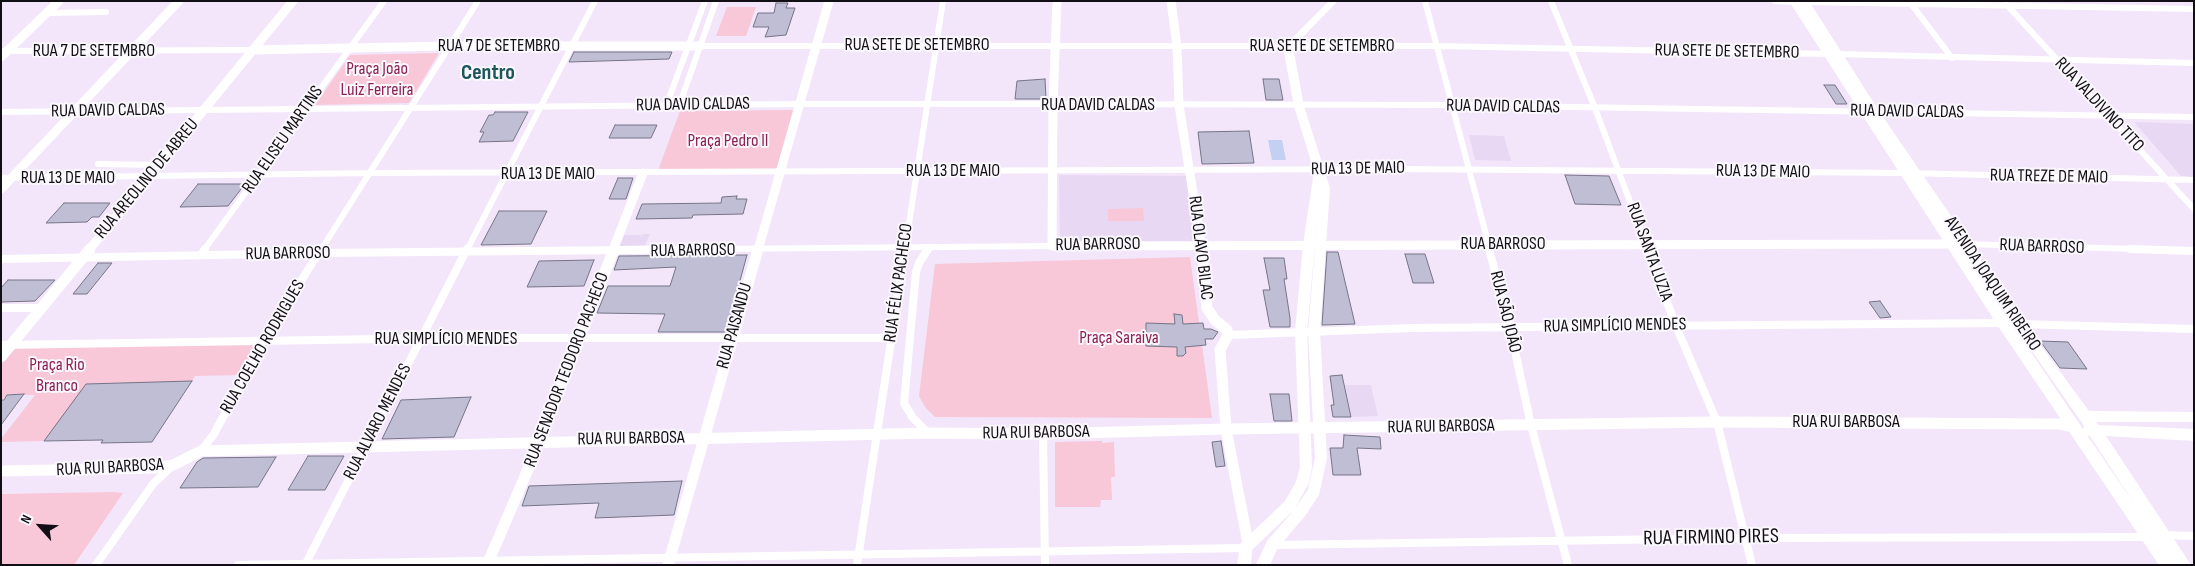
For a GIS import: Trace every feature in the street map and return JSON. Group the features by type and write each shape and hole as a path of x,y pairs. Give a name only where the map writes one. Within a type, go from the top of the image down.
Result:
{"main road":[{"path":"1244,565 1246,546 1283,513 1297,494 1306,467 1304,428 1307,332 1315,245 1318,170 1298,106 1288,47 1334,1"},
{"name":"AVENIDA JOAQUIM RIBEIRO","path":"1799,2 1869,111 1905,173 2018,324 2079,421 2157,536 2182,565"},
{"name":"AVENIDA JOAQUIM RIBEIRO","path":"1869,111 1918,174 2003,323 2079,421"},
{"path":"1262,565 1272,545 1300,512 1314,491 1321,458 1307,332"},
{"path":"2079,421 2194,417"},
{"path":"2079,421 2095,431 2194,435"},
{"name":"AVENIDA JOAQUIM RIBEIRO","path":"2095,431 2157,536 2168,565"}],"street":[{"path":"3,53 59,1"},
{"path":"1,189 179,1"},
{"name":"RUA AREOLINO DE ABREU","path":"1,357 6,345 41,308 82,259 293,1"},
{"name":"RUA ELISEU MARTINS","path":"202,255 349,47 384,1"},
{"name":"RUA COELHO RODRIGUES","path":"201,451 209,440 264,340 478,1"},
{"name":"RUA ALVARO MENDES","path":"306,564 420,338 466,253 595,1"},
{"path":"666,106 705,1"},
{"path":"679,106 716,1"},
{"name":"RUA PAISANDU","path":"669,561 756,250 829,1"},
{"name":"RUA FÉLIX PACHECO","path":"857,565 942,1"},
{"path":"1052,246 1052,104 1057,1"},
{"name":"RUA OLAVO BILAC","path":"1171,1 1177,46 1180,105 1202,245 1207,308 1215,320 1223,326 1228,335"},
{"name":"RUA SÃO JOÃO","path":"1425,1 1510,328 1530,425 1568,565"},
{"name":"RUA SANTA LUZIA","path":"1551,1 1595,108 1676,326 1717,422 1747,538 1752,565"},
{"path":"1775,1 2006,3 2194,9"},
{"path":"1910,3 1952,58"},
{"name":"RUA VALDIVINO TITO","path":"2006,3 2194,209"},
{"path":"47,13 106,12"},
{"path":"699,18 710,18"},
{"name":"RUA 7 DE SETEMBRO","path":"3,53 448,46 688,47 816,45"},
{"name":"RUA SETE DE SETEMBRO","path":"816,45 1436,46 2194,63"},
{"path":"678,75 690,75"},
{"path":"670,95 683,95"},
{"name":"RUA DAVID CALDAS","path":"1,112 800,104 1052,104 1451,105 2194,117"},
{"path":"98,164 158,165"},
{"name":"RUA 13 DE MAIO","path":"1,178 370,173 1190,170 1905,173"},
{"name":"RUA SENADOR TEODORO PACHECO","path":"488,562 539,442 643,173"},
{"name":"RUA TREZE DE MAIO","path":"1905,173 2194,180"},
{"name":"RUA BARROSO","path":"1,259 82,259 318,253 1202,245 1957,244 2194,251"},
{"path":"928,433 913,418 904,403 916,272 919,263 929,248"},
{"path":"1,308 41,308"},
{"name":"RUA SIMPLÍCIO MENDES","path":"1228,335 1510,328 2003,323"},
{"path":"2018,324 2194,329"},
{"path":"238,565 669,561 859,553 1246,546 1226,429 1220,350 1228,335"},
{"name":"RUA SIMPLÍCIO MENDES","path":"6,345 420,338 578,340 892,338"},
{"name":"RUA RUI BARBOSA","path":"1,471 140,470 173,465 201,451 704,438 1717,422 2060,424 2079,421"},
{"path":"1043,434 1045,565"},
{"name":"RUA COELHO RODRIGUES","path":"96,565 153,484 173,465 209,440"},
{"name":"RUA FIRMINO PIRES","path":"1272,545 1747,538 2194,536"}],"shaded area":[{"path":"2134,122 2194,124 2194,177 2181,176"},
{"path":"1469,135 1504,136 1511,161 1475,160"},
{"path":"1059,175 1187,176 1194,242 1060,243"},
{"path":"643,234 650,234 645,245 620,246 624,235 641,235 641,238"},
{"path":"1345,385 1371,385 1378,416 1352,417"}],"green space":[{"path":"727,7 756,7 746,36 716,36"},
{"name":"Praça João Luiz Ferreira","path":"439,53 409,103 315,105 350,55"},
{"name":"Praça Pedro II","path":"796,110 778,171 657,173 680,111"},
{"path":"1143,208 1144,221 1108,221 1108,209"},
{"name":"Praça Saraiva","path":"1190,257 1212,418 935,417 925,407 919,396 935,264"},
{"name":"Praça Rio Branco","path":"260,341 242,375 195,376 192,381 44,441 1,442 1,439 35,395 8,395 1,400 1,361 13,347"},
{"path":"1102,441 1102,443 1114,442 1115,477 1111,477 1112,500 1101,500 1100,507 1055,507 1055,442"},
{"path":"123,493 74,565 1,565 1,494"}],"water":[{"path":"1268,140 1282,140 1286,160 1272,160"}],"building":[{"path":"776,3 788,3 786,8 795,8 786,35 765,37 769,27 753,27 758,13 774,13"},
{"path":"574,52 672,52 669,59 569,62"},
{"path":"1045,79 1046,99 1015,99 1017,81"},
{"path":"1263,79 1279,79 1283,100 1266,100"},
{"path":"1824,85 1835,85 1847,104 1836,104"},
{"path":"495,112 528,112 513,141 479,142 484,132 480,132 489,115 493,115"},
{"path":"615,125 657,125 651,138 609,138"},
{"path":"1249,131 1254,163 1202,164 1198,132"},
{"path":"1565,175 1609,176 1621,205 1575,204"},
{"path":"618,178 633,178 626,199 609,199"},
{"path":"198,184 245,184 228,206 180,207"},
{"path":"737,196 736,199 747,199 743,214 693,215 692,218 636,219 642,204 721,203 722,197"},
{"path":"64,203 110,203 99,217 92,217 87,222 46,223"},
{"path":"499,211 547,211 531,244 481,245"},
{"path":"1327,252 1338,252 1355,324 1322,325"},
{"path":"1405,254 1425,254 1434,283 1413,283"},
{"path":"747,255 726,332 658,332 665,314 597,313 608,286 670,286 676,267 614,270 619,256"},
{"path":"1264,258 1284,258 1287,279 1284,279 1290,327 1270,327 1263,290 1270,290"},
{"path":"594,260 584,286 527,287 539,261"},
{"path":"98,263 112,263 87,294 73,294"},
{"path":"8,280 55,280 35,301 1,302 1,288"},
{"path":"1880,301 1891,317 1880,318 1869,302"},
{"path":"1174,314 1182,315 1183,324 1203,323 1204,329 1218,332 1213,339 1205,339 1206,345 1185,347 1186,353 1183,356 1177,356 1177,347 1146,346 1146,323 1175,324"},
{"path":"2040,341 2068,342 2087,369 2060,368"},
{"path":"1342,375 1351,417 1333,417 1331,405 1334,405 1330,376"},
{"path":"192,381 152,442 101,443 103,440 44,441 86,384"},
{"path":"24,394 1,425 1,400 4,400 7,395"},
{"path":"1270,394 1289,394 1292,421 1274,421"},
{"path":"471,397 454,437 382,439 401,400"},
{"path":"1344,435 1380,437 1381,449 1357,448 1361,475 1333,475 1330,448 1343,448"},
{"path":"1221,441 1225,466 1216,467 1212,442"},
{"path":"308,456 344,456 325,490 288,490"},
{"path":"276,457 258,487 180,488 197,462 203,458"},
{"path":"682,481 674,515 595,518 599,503 522,506 529,486"}],"district":[{"name":"Centro","path":"488,73"}]}
